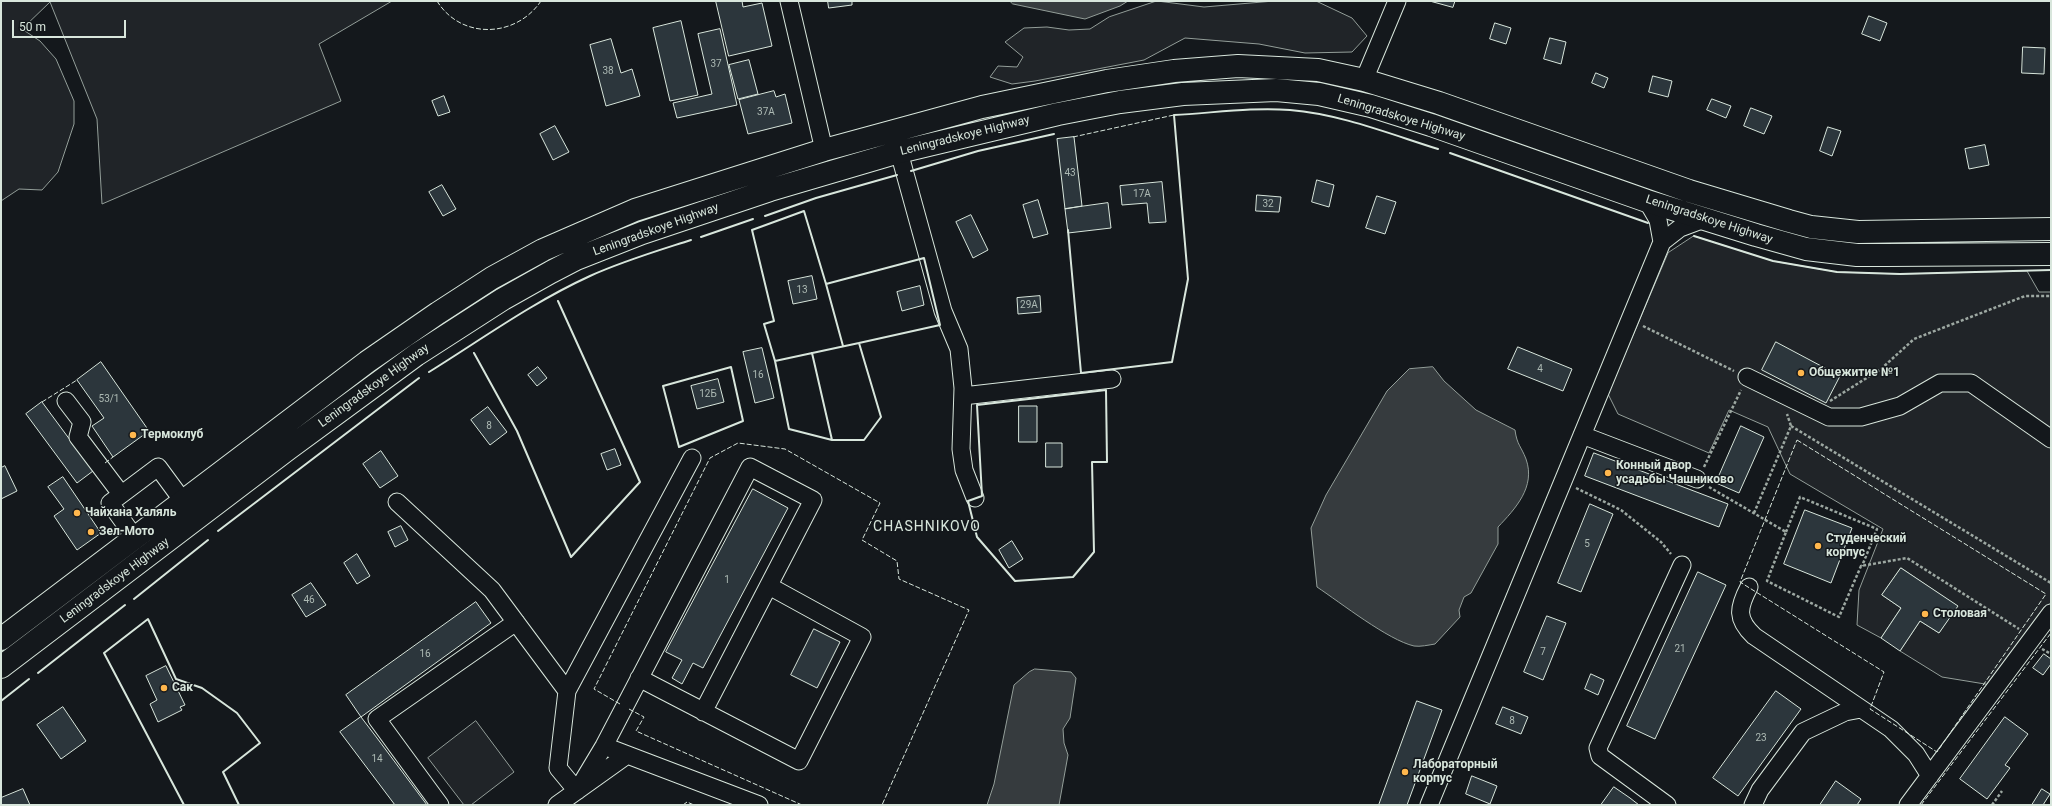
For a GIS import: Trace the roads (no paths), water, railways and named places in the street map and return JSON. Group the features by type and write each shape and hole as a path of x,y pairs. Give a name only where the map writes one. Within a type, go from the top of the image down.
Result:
{"highway":[{"name":"Leningradskoye Highway","path":"1,639 367,362 438,312 517,264 569,238 635,210 824,150 982,107 1143,74 1214,68 1262,66 1318,70 1364,80 1439,103 1689,191 1782,220 1811,227 1858,232 2051,229"},
{"name":"Leningradskoye Highway","path":"1,667 288,449 416,355 526,285 576,259 688,216 899,152 1058,114 1151,97 1251,90 1297,92 1343,99 1431,125 1647,201 1781,243 1806,249 1844,254 1887,255 2051,254"}],"street":[{"path":"789,1 824,150"},
{"path":"1364,80 1397,1"},
{"path":"899,152 943,311 959,349 962,367 963,396 961,449 964,470 975,498"},
{"path":"1647,201 1658,220 1662,242"},
{"path":"1429,805 1662,242 1680,228 1704,219"},
{"path":"1747,377 1829,417 1861,417 1900,406 1940,383 1971,383 2051,439"},
{"path":"963,396 1112,379"},
{"path":"66,401 82,422 78,437 121,494"},
{"path":"1582,435 1697,479"},
{"path":"576,791 558,768 567,691 692,458"},
{"path":"576,791 604,746 750,466 813,500 703,712"},
{"path":"135,538 110,503 121,494 158,467 183,501"},
{"path":"397,502 492,590 567,691"},
{"path":"1667,805 1600,756 1598,748 1682,565"},
{"path":"639,678 799,761 862,637 769,586"},
{"path":"1749,587 1742,601 1740,615 1744,626 1754,636 1891,730 1916,754 1930,776"},
{"path":"1908,805 2051,612"},
{"path":"440,805 376,719 516,622"},
{"path":"1753,805 1760,790 1803,732 1845,712 1861,709"},
{"path":"604,746 759,805"},
{"path":"556,805 627,755"}],"place":[{"name":"Общежитие №1","path":"1801,373"},
{"name":"Термоклуб","path":"133,435"},
{"name":"Конный двор усадьбы Чашниково","path":"1608,473"},
{"name":"Чайхана Халяль","path":"77,513"},
{"name":"Зел-Мото","path":"91,532"},
{"name":"Студенческий корпус","path":"1818,546"},
{"name":"Столовая","path":"1925,614"},
{"name":"Сак","path":"164,688"},
{"name":"Лабораторный корпус","path":"1405,772"}],"district":[{"name":"CHASHNIKOVO","path":"927,527"}]}
